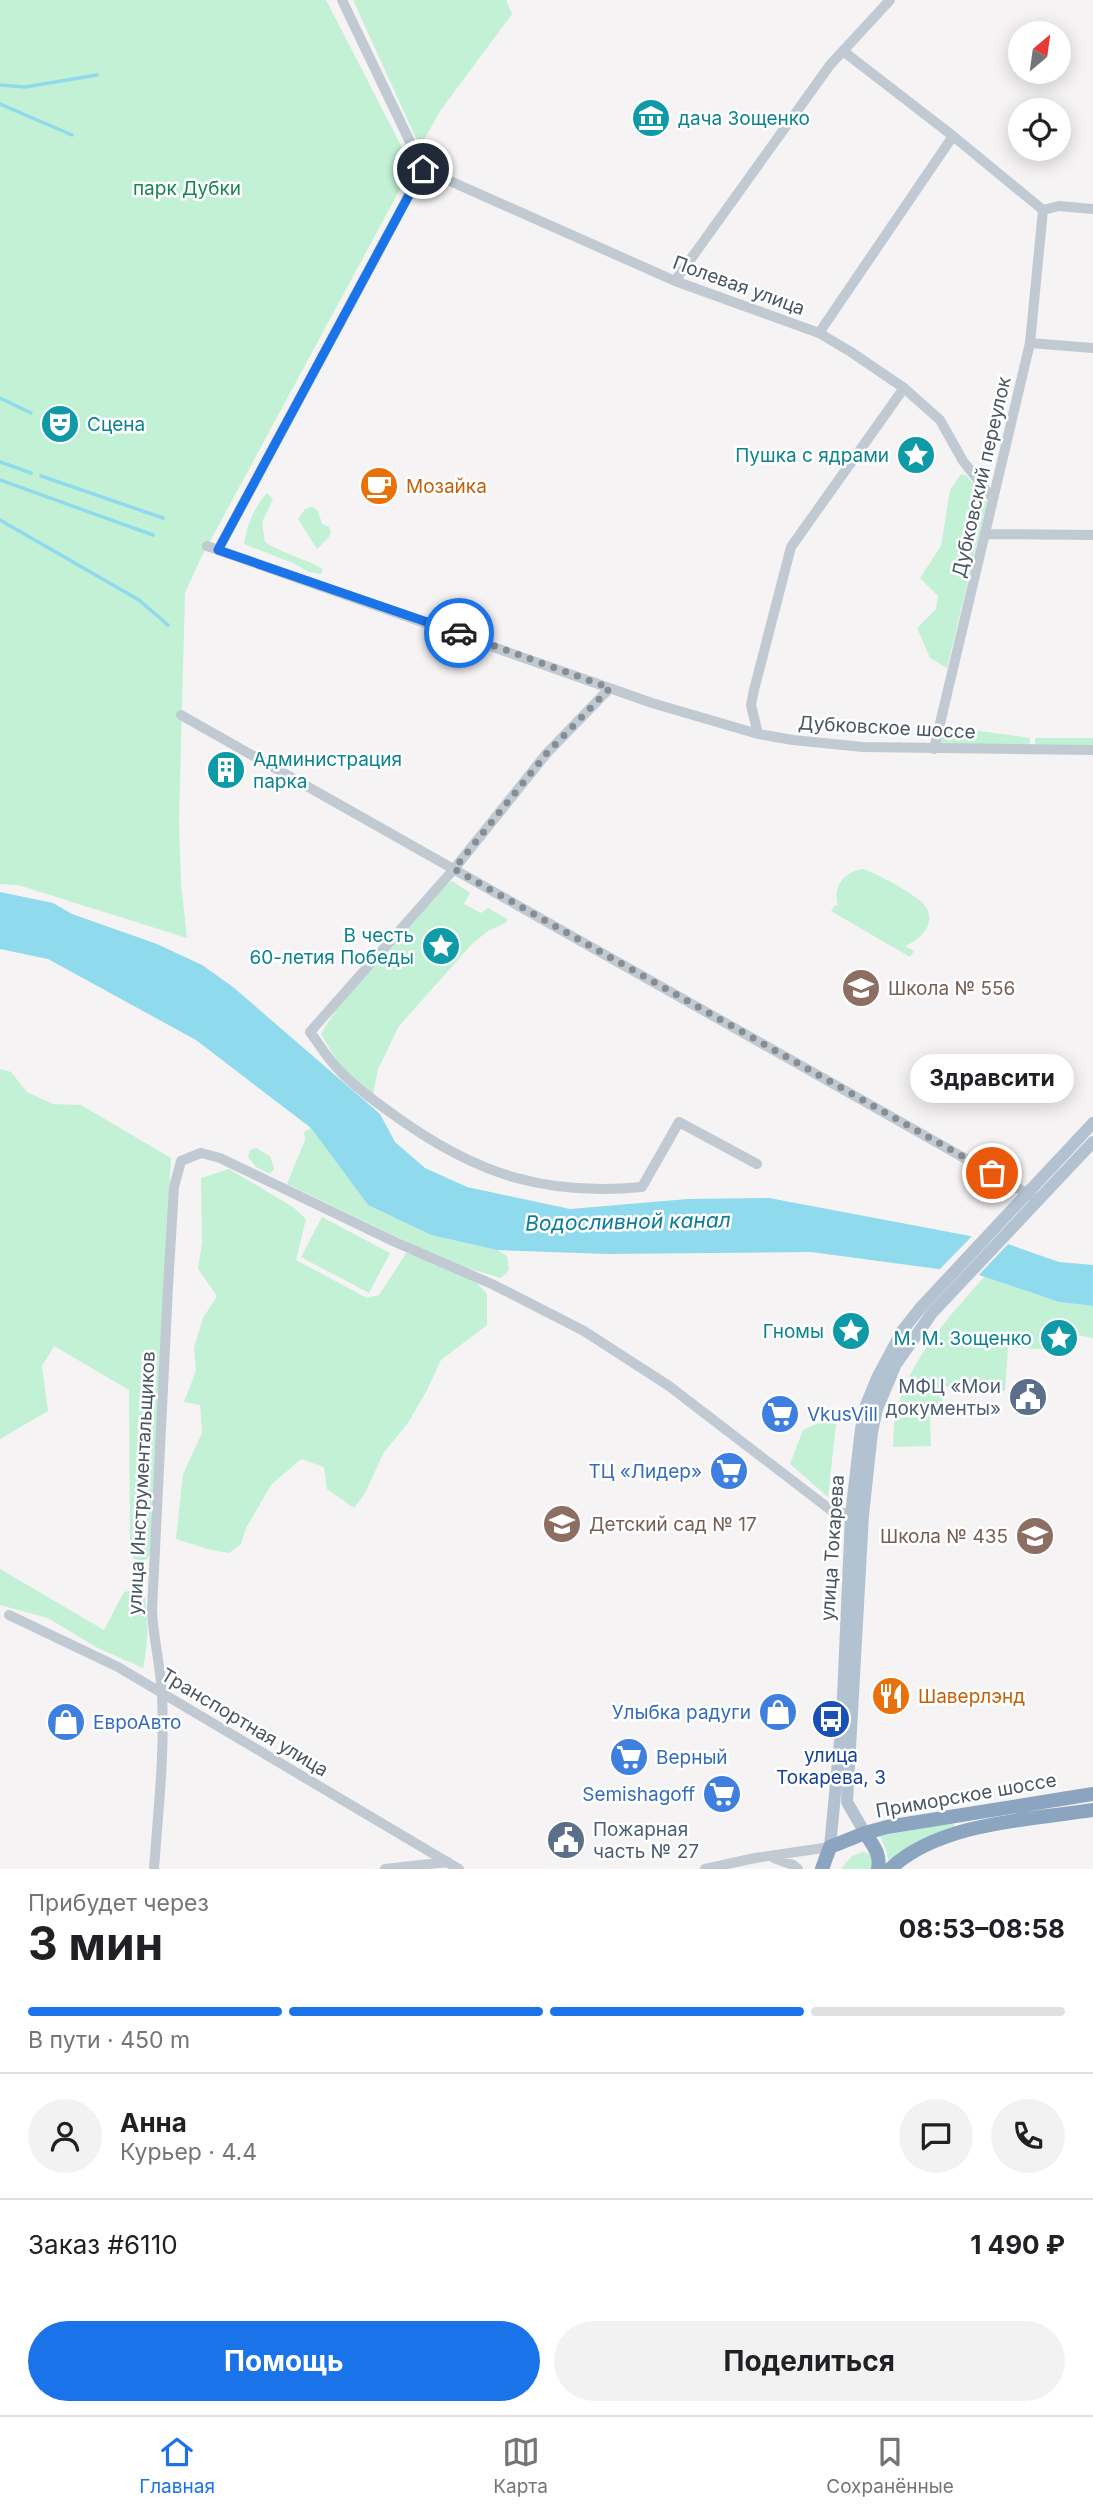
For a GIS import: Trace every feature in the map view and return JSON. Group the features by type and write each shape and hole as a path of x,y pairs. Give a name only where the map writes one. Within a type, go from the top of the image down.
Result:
{"highway":[{"name":"Приморское шоссе","path":"831,1847 865,1833 911,1822 1093,1794"},
{"name":"Приморское шоссе","path":"890,1869 913,1853 962,1832 1093,1810"},
{"path":"865,1833 877,1850 878,1869"},
{"path":"822,1869 831,1847"}],"main road":[{"path":"1033,1197 1093,1123"},
{"path":"998,1234 1033,1197 1093,1142"},
{"name":"улица Токарева","path":"865,1833 847,1802 861,1429 866,1405 902,1331 947,1277 998,1234"},
{"name":"улица Токарева","path":"831,1847 857,1515 877,1409 891,1375 913,1338 998,1234"}],"street":[{"path":"342,0 423,169"},
{"path":"675,281 734,196 843,51 890,0"},
{"path":"843,51 1043,210 1059,206 1093,209"},
{"path":"819,333 953,136"},
{"name":"Полевая улица","path":"423,169 675,281 819,333 904,388 940,420 963,461 993,499"},
{"name":"Дубковское шоссе","path":"423,169 213,548 610,688 704,720 758,734 830,745 1093,750"},
{"name":"Дубковский переулок","path":"934,749 1030,343 1043,210"},
{"path":"1030,343 1093,348"},
{"path":"758,734 751,705 791,547 904,388"},
{"path":"985,534 1093,535"},
{"path":"610,688 547,753 454,869 310,1032 338,1069 377,1103 428,1139 473,1164 501,1174 570,1189 602,1191 642,1187 679,1122 757,1164"},
{"path":"181,715 1033,1197"},
{"name":"улица Инструментальщиков","path":"154,1869 163,1721 152,1610 174,1188 181,1161 201,1153 220,1158 395,1242 494,1285 584,1331 669,1386 832,1511 857,1515"},
{"name":"Транспортная улица","path":"9,1615 118,1667 459,1869"},
{"path":"705,1869 761,1857 831,1847"},
{"path":"761,1857 783,1861 798,1869"},
{"path":"385,1869 448,1862"}],"green space":[{"name":"парк Дубки","path":"0,0 326,0 412,167 201,558 185,593 179,820 181,883 187,938 18,885 0,884"},
{"path":"353,0 506,0 512,14 440,111 420,147"},
{"path":"961,474 966,475 987,502 947,668 930,658 917,628 936,609 938,596 920,578 941,546 950,490"},
{"path":"267,493 273,499 262,522 265,542 323,569 321,574 309,572 244,544 252,517"},
{"path":"312,507 318,511 322,524 329,527 331,532 317,549 298,519 305,509"},
{"path":"943,726 1030,738 1029,747 939,746"},
{"path":"1035,738 1093,738 1093,746 1035,748"},
{"path":"863,869 906,891 926,907 929,914 928,926 921,936 905,946 914,951 910,957 831,911 835,905 838,906 837,893 841,881 850,873"},
{"path":"452,881 470,893 464,904 481,913 488,908 507,919 506,923 489,930 472,944 399,1026 378,1069 373,1095 339,1064 321,1034 363,976"},
{"path":"0,1069 11,1072 27,1092 53,1104 81,1105 171,1158 150,1555 145,1561 134,1559 130,1546 129,1390 54,1346 42,1366 48,1411 0,1439"},
{"path":"311,1128 368,1205 431,1235 497,1250 507,1256 509,1270 501,1278 451,1263 287,1184 305,1140 304,1132"},
{"path":"256,1148 270,1156 274,1169 270,1174 256,1167 248,1157 250,1150"},
{"path":"229,1169 293,1207 306,1219 296,1260 367,1298 379,1295 407,1252 473,1279 487,1294 487,1325 441,1360 408,1423 384,1452 365,1493 354,1508 327,1489 324,1467 301,1459 271,1485 246,1528 241,1544 229,1553 176,1539 183,1474 202,1433 200,1405 184,1402 196,1371 194,1348 203,1318 217,1296 198,1269 202,1243 201,1178"},
{"path":"322,1217 390,1253 369,1293 301,1257"},
{"path":"984,1277 1059,1302 1093,1306 1093,1338 1072,1334 1071,1351 1008,1347 1005,1391 944,1386 941,1417 930,1418 931,1446 893,1447 895,1418 910,1375 931,1340"},
{"path":"824,1421 836,1424 828,1497 790,1464 803,1430"},
{"path":"0,1569 104,1630 124,1592 134,1590 145,1598 147,1633 143,1668 96,1647 48,1618 0,1605"},
{"path":"953,1822 955,1827 910,1847 888,1861 880,1836"},
{"path":"863,1852 873,1855 872,1869 841,1869 852,1856"}],"water":[{"name":"Водосливной канал","path":"0,892 53,903 72,914 157,944 202,965 233,987 380,1114 395,1142 425,1168 467,1187 570,1209 688,1199 769,1198 1002,1242 1059,1262 1093,1265 1093,1306 1059,1302 976,1274 811,1252 607,1254 497,1250 431,1235 368,1205 311,1128 196,1040 48,959 0,949"}],"pier":[{"path":"975,1233 1011,1241 976,1278 937,1272"}],"waterway":[{"path":"0,85 25,87 97,75"},
{"path":"0,104 72,135"},
{"path":"0,398 31,413"},
{"path":"0,462 31,473"},
{"path":"41,476 163,518"},
{"path":"0,480 153,535"},
{"path":"0,520 139,600 168,625"}],"way so far":[{"path":"459,633 610,688 547,753 454,869 992,1173"}],"place":[{"name":"дача Зощенко","path":"651,118"},
{"name":"Сцена","path":"60,424"},
{"name":"Пушка с ядрами","path":"916,455"},
{"name":"Мозайка","path":"379,486"},
{"name":"Администрация парка","path":"226,770"},
{"name":"В честь 60-летия Победы","path":"441,946"},
{"name":"Школа № 556","path":"861,988"},
{"name":"Здравсити","path":"992,1173"},
{"name":"Гномы","path":"851,1331"},
{"name":"М. М. Зощенко","path":"1059,1338"},
{"name":"МФЦ «Мои документы»","path":"1028,1397"},
{"name":"VkusVill","path":"780,1414"},
{"name":"ТЦ «Лидер»","path":"729,1471"},
{"name":"Детский сад № 17","path":"562,1524"},
{"name":"Школа № 435","path":"1035,1536"},
{"name":"Шаверлэнд","path":"891,1696"},
{"name":"Улыбка радуги","path":"778,1712"},
{"name":"улица Токарева, 3","path":"831,1719"},
{"name":"ЕвроАвто","path":"66,1722"},
{"name":"Верный","path":"629,1757"},
{"name":"Semishagoff","path":"722,1794"},
{"name":"Пожарная часть № 27","path":"566,1840"}],"route":[{"path":"423,169 218,550 459,633"}]}
